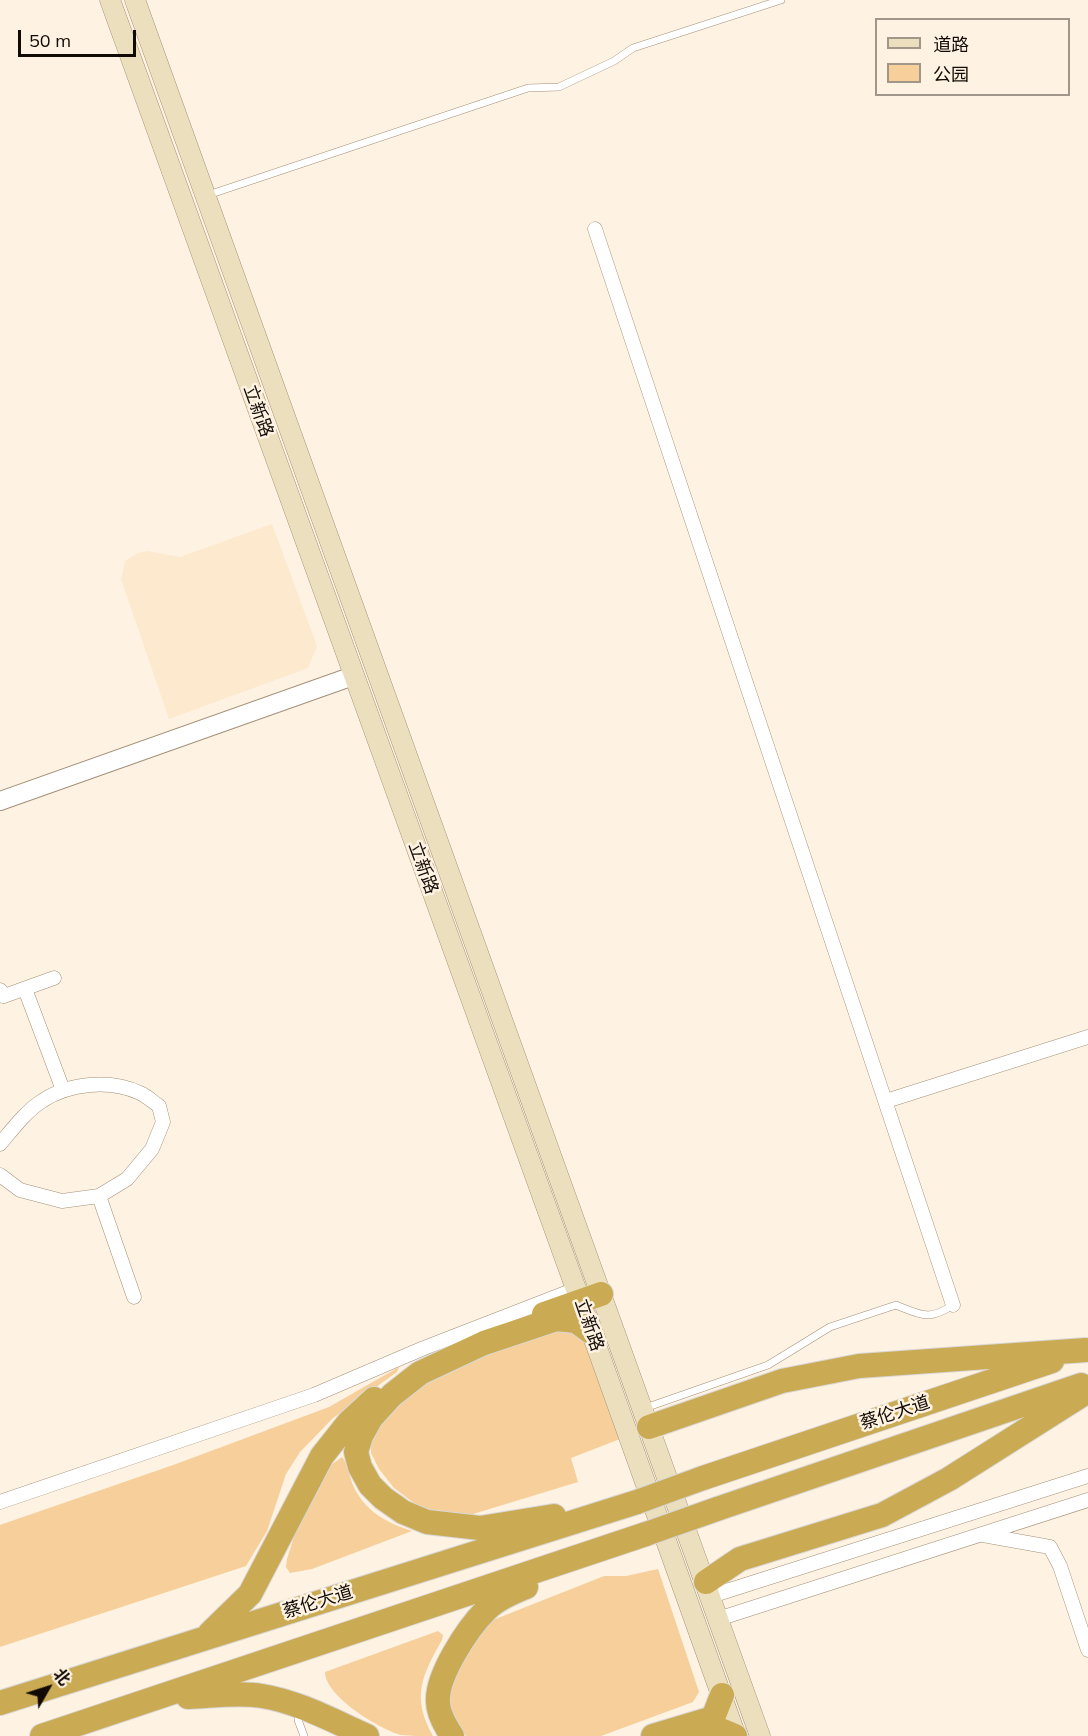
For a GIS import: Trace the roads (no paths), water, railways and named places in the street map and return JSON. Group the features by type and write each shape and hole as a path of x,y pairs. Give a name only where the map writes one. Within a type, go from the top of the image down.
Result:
{"highway":[{"path":"209,1635 250,1594 322,1456 349,1422 386,1388 422,1365 485,1335 586,1295"},
{"path":"591,1332 576,1321 556,1318 484,1343 420,1373 392,1395 371,1418 361,1436 356,1452 360,1467 370,1485 383,1498 403,1512 427,1522 480,1528 637,1502"},
{"path":"646,1418 782,1381 859,1366 1087,1349"},
{"name":"蔡伦大道","path":"0,1703 209,1635 637,1502 1087,1349"},
{"name":"蔡伦大道","path":"646,1534 1088,1382"},
{"path":"708,1589 740,1559 882,1515 949,1479 1088,1391"},
{"path":"42,1736 646,1534"},
{"path":"452,1736 445,1726 438,1702 443,1677 455,1652 487,1609 508,1594 646,1534"},
{"path":"156,1699 234,1694 287,1701 366,1736"},
{"path":"653,1736 713,1718 722,1695"},
{"path":"689,1736 716,1728 736,1736"}],"main road":[{"name":"立新路","path":"110,0 353,676 586,1295 646,1418 760,1736"},
{"name":"立新路","path":"135,0 206,196 586,1295 591,1332 736,1736"}],"street":[{"path":"595,229 953,1305"},
{"path":"0,801 353,676"},
{"path":"0,990 4,996 54,978"},
{"path":"25,988 63,1090"},
{"path":"886,1101 1088,1037"},
{"path":"0,1144 41,1102 63,1090 89,1085 115,1086 140,1093 159,1106 164,1122 152,1149 127,1179 99,1196 62,1201 20,1190 0,1175"},
{"path":"99,1196 134,1297"},
{"path":"0,1502 314,1395 424,1348 586,1295"},
{"path":"708,1589 1088,1476"},
{"path":"718,1618 1088,1500"},
{"path":"981,1535 1050,1547 1060,1566 1088,1650"}],"lane":[{"path":"206,196 528,88 559,87 614,61 633,48 782,0"},
{"path":"646,1418 768,1365 830,1327 896,1305 923,1316 939,1314 953,1305"},
{"path":"304,1708 298,1720 304,1736"}]}
